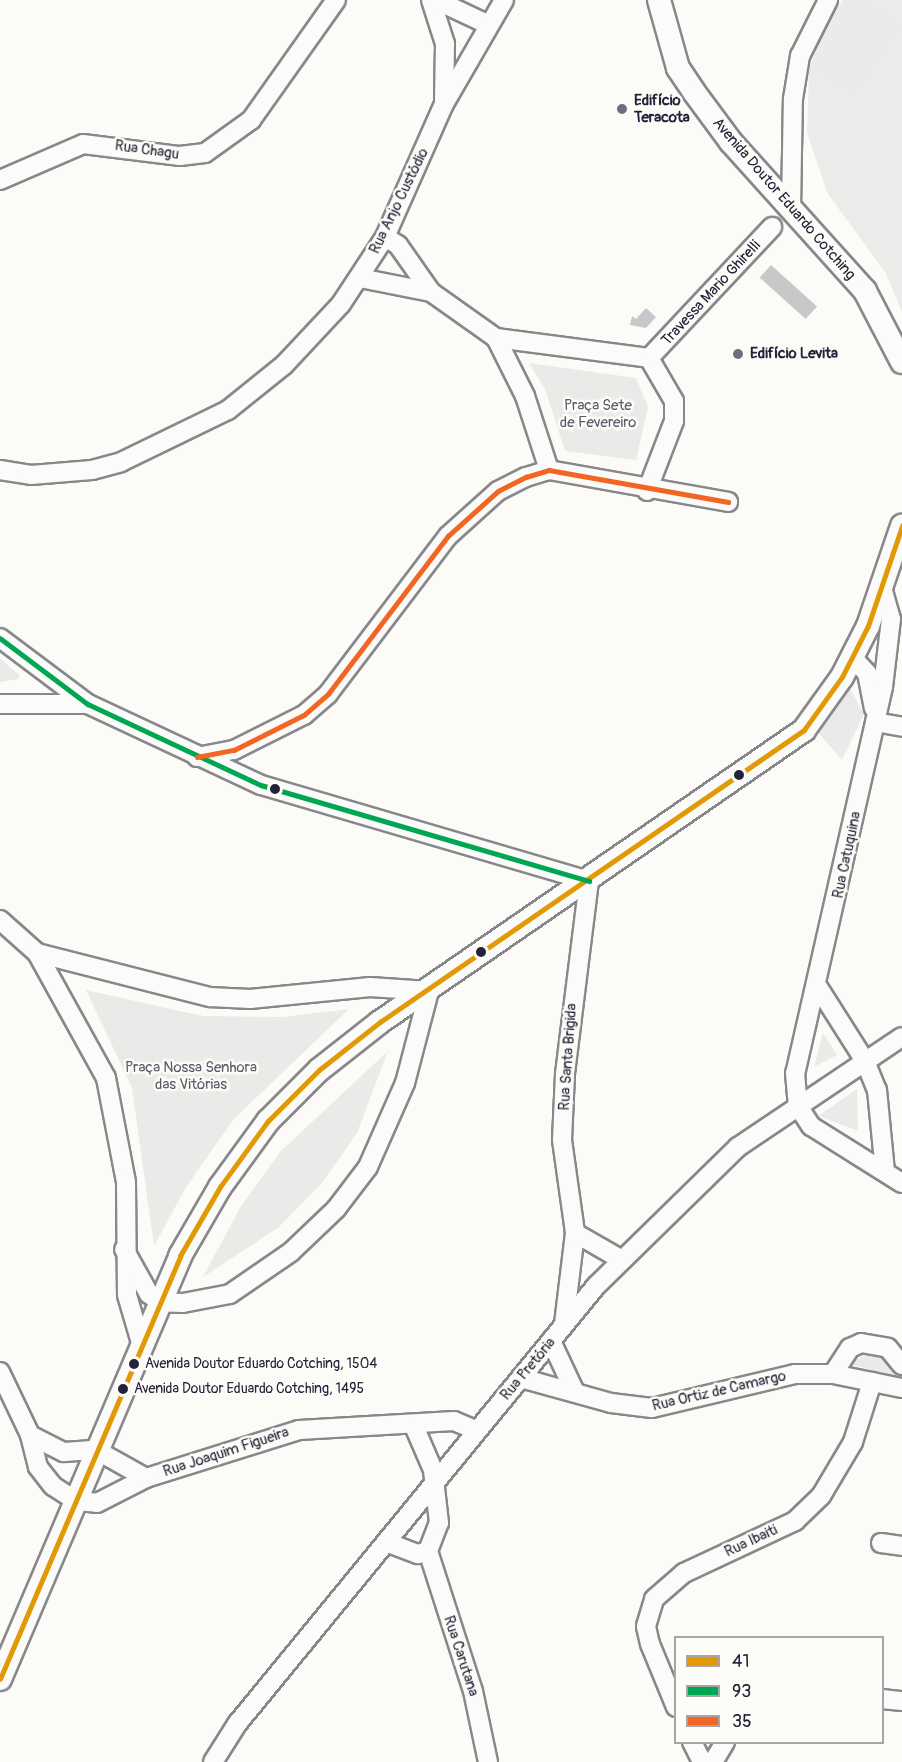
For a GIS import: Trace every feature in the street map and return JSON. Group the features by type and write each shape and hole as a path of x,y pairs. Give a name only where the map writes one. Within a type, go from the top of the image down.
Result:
{"main road":[{"name":"Avenida Doutor Eduardo Cotching","path":"659,0 678,68 731,142 865,291 902,362"},
{"path":"0,1679 160,1302 220,1187 268,1121 319,1070 804,730 852,657 883,591 902,526"}],"street":[{"name":"Rua Chagu","path":"3,175 83,144 180,156 205,153 251,120 336,0"},
{"path":"434,0 488,24"},
{"path":"434,0 445,44 444,104"},
{"name":"Rua Anjo Custódio","path":"0,471 30,475 92,470 150,450 228,410 284,365 360,278 385,237 444,104 488,24 504,0"},
{"path":"791,209 793,99 800,56 828,0"},
{"name":"Travessa Mario Ghirelli","path":"649,358 772,227"},
{"path":"385,237 398,245 404,259 431,292 496,338 649,358 674,401 675,421 647,491"},
{"path":"390,284 404,259"},
{"path":"360,278 431,292"},
{"path":"496,338 532,415 549,470"},
{"path":"197,757 234,750 304,715 328,694 469,513 498,491 549,470 647,491 728,502"},
{"name":"Rua Catuquina","path":"798,1106 798,1047 818,987 875,722 891,619 883,591"},
{"path":"0,638 88,704 261,785 589,881"},
{"name":"Rua Catuquina","path":"852,657 867,673 875,722"},
{"path":"0,704 88,704"},
{"path":"875,722 902,727"},
{"name":"Rua Santa Brigida","path":"564,1324 575,1233 562,1140 571,1003 589,881"},
{"path":"0,921 37,953 94,1050 109,1088 126,1182 124,1250 127,1295 141,1343"},
{"path":"37,953 210,997 250,999 370,987 429,991 393,1116 368,1167 336,1209 291,1252 230,1294 160,1302 137,1281 124,1250"},
{"path":"818,987 866,1061 877,1090 885,1172"},
{"name":"Rua Pretória","path":"213,1762 237,1724 564,1324 695,1183 798,1106 902,1037"},
{"path":"798,1106 811,1126 902,1183"},
{"path":"575,1233 622,1260"},
{"path":"551,1341 574,1390"},
{"path":"833,1374 850,1348 861,1343 888,1348 902,1365"},
{"path":"0,1372 30,1435 38,1467 76,1501"},
{"name":"Rua Ortiz de Camargo","path":"521,1378 574,1390 611,1403 652,1408 770,1376 833,1374 902,1388"},
{"name":"Rua Ibaiti","path":"673,1697 646,1626 654,1599 684,1573 795,1521 821,1496 853,1443 872,1382"},
{"name":"Rua Joaquim Figueira","path":"76,1501 97,1503 146,1478 299,1430 414,1426 454,1421 477,1431"},
{"path":"386,1542 409,1554 428,1551 441,1508 436,1481 414,1426"},
{"path":"30,1435 64,1452 96,1450"},
{"name":"Rua Joaquim Figueira","path":"96,1450 146,1478"},
{"path":"881,1543 902,1546"},
{"name":"Rua Carutana","path":"428,1551 473,1692 488,1762"},
{"path":"884,1699 902,1701"},
{"path":"693,1744 702,1762"},
{"path":"713,1762 724,1744"}],"shaded area":[{"path":"843,0 902,0 902,312 885,272 828,194 807,133 809,69 824,28"},
{"path":"771,265 817,306 806,319 760,278"},
{"path":"646,308 656,317 646,328 630,325 632,316 636,319"}],"green space":[{"path":"858,0 897,26 854,90 815,64"},
{"name":"Praça Sete de Fevereiro","path":"529,363 636,378 648,407 636,460 565,451 545,389"},
{"path":"0,658 20,676 18,679 0,682"},
{"path":"848,685 864,714 842,760 816,730"},
{"name":"Praça Nossa Senhora das Vitórias","path":"86,990 202,1016 283,1017 349,1009 234,1119 186,1187 154,1246 132,1088"},
{"path":"823,1033 837,1055 814,1067"},
{"path":"388,1051 357,1133 322,1183 279,1227 203,1277 241,1206 281,1151"},
{"path":"857,1089 858,1131 818,1116"},
{"path":"870,1352 880,1354 894,1376 849,1364"}],"transit line":[{"name":"35","path":"197,757 234,750 304,715 328,694 448,536 498,491 526,477 549,470 728,502"},
{"name":"41","path":"0,1679 180,1256 220,1187 268,1121 319,1070 380,1022 804,730 842,677 868,626 902,526"},
{"name":"93","path":"0,638 88,704 261,785 589,881"}],"place":[{"name":"Edifício Teracota","path":"622,109"},
{"name":"Edifício Levita","path":"738,354"},
{"name":"Avenida Doutor Eduardo Cotching, 1504","path":"134,1364"},
{"name":"Avenida Doutor Eduardo Cotching, 1495","path":"123,1389"}]}
